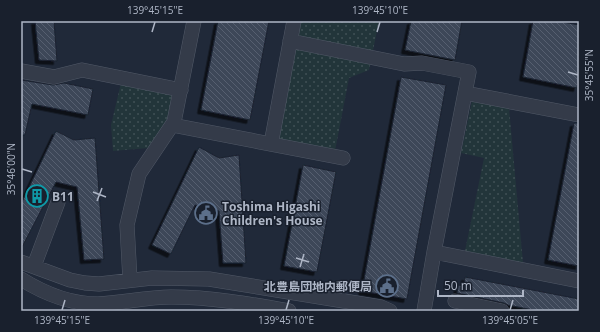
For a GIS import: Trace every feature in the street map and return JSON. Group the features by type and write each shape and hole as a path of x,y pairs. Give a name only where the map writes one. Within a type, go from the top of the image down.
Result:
{"street":[{"path":"130,280 127,225 139,174 174,122 194,21"},
{"path":"271,144 294,21"},
{"path":"290,41 404,64 422,63 469,72 424,311"},
{"path":"21,71 54,77 82,70 181,90"},
{"path":"465,94 579,115"},
{"path":"172,125 343,158"},
{"path":"58,202 27,264 70,280 99,284 130,280 180,278 214,279 381,308 390,311"},
{"path":"434,252 579,281"},
{"path":"21,279 54,296 90,304 146,298 172,297 218,300 289,311"},
{"path":"455,301 502,311"}],"green space":[{"path":"297,21 379,21 369,70 349,78 335,151 275,140"},
{"path":"121,83 174,92 169,121 148,148 113,151 111,125"},
{"path":"472,101 509,108 523,263 465,251 484,158 461,153"}],"building":[{"path":"35,21 54,21 57,61 39,60"},
{"path":"218,21 269,21 250,120 201,110"},
{"path":"411,21 462,21 455,60 405,50"},
{"path":"533,21 558,21 579,25 579,76 577,88 523,77"},
{"path":"401,77 446,85 407,299 362,291"},
{"path":"21,80 53,85 64,83 93,89 88,115 32,104 25,135 21,135"},
{"path":"574,123 579,123 579,266 548,260"},
{"name":"B11","path":"56,131 74,140 95,138 104,259 84,260 77,187 56,182 21,249 21,204"},
{"path":"199,147 219,158 239,155 246,263 223,263 219,211 195,205 171,254 152,245"},
{"path":"303,165 336,172 317,272 284,266"},
{"path":"465,277 579,299 579,311 538,311 457,293 458,285 464,286"}],"place":[{"name":"B11","path":"37,196"},
{"name":"Toshima Higashi Children's House","path":"206,213"},
{"name":"北豊島団地内郵便局","path":"387,286"}]}
